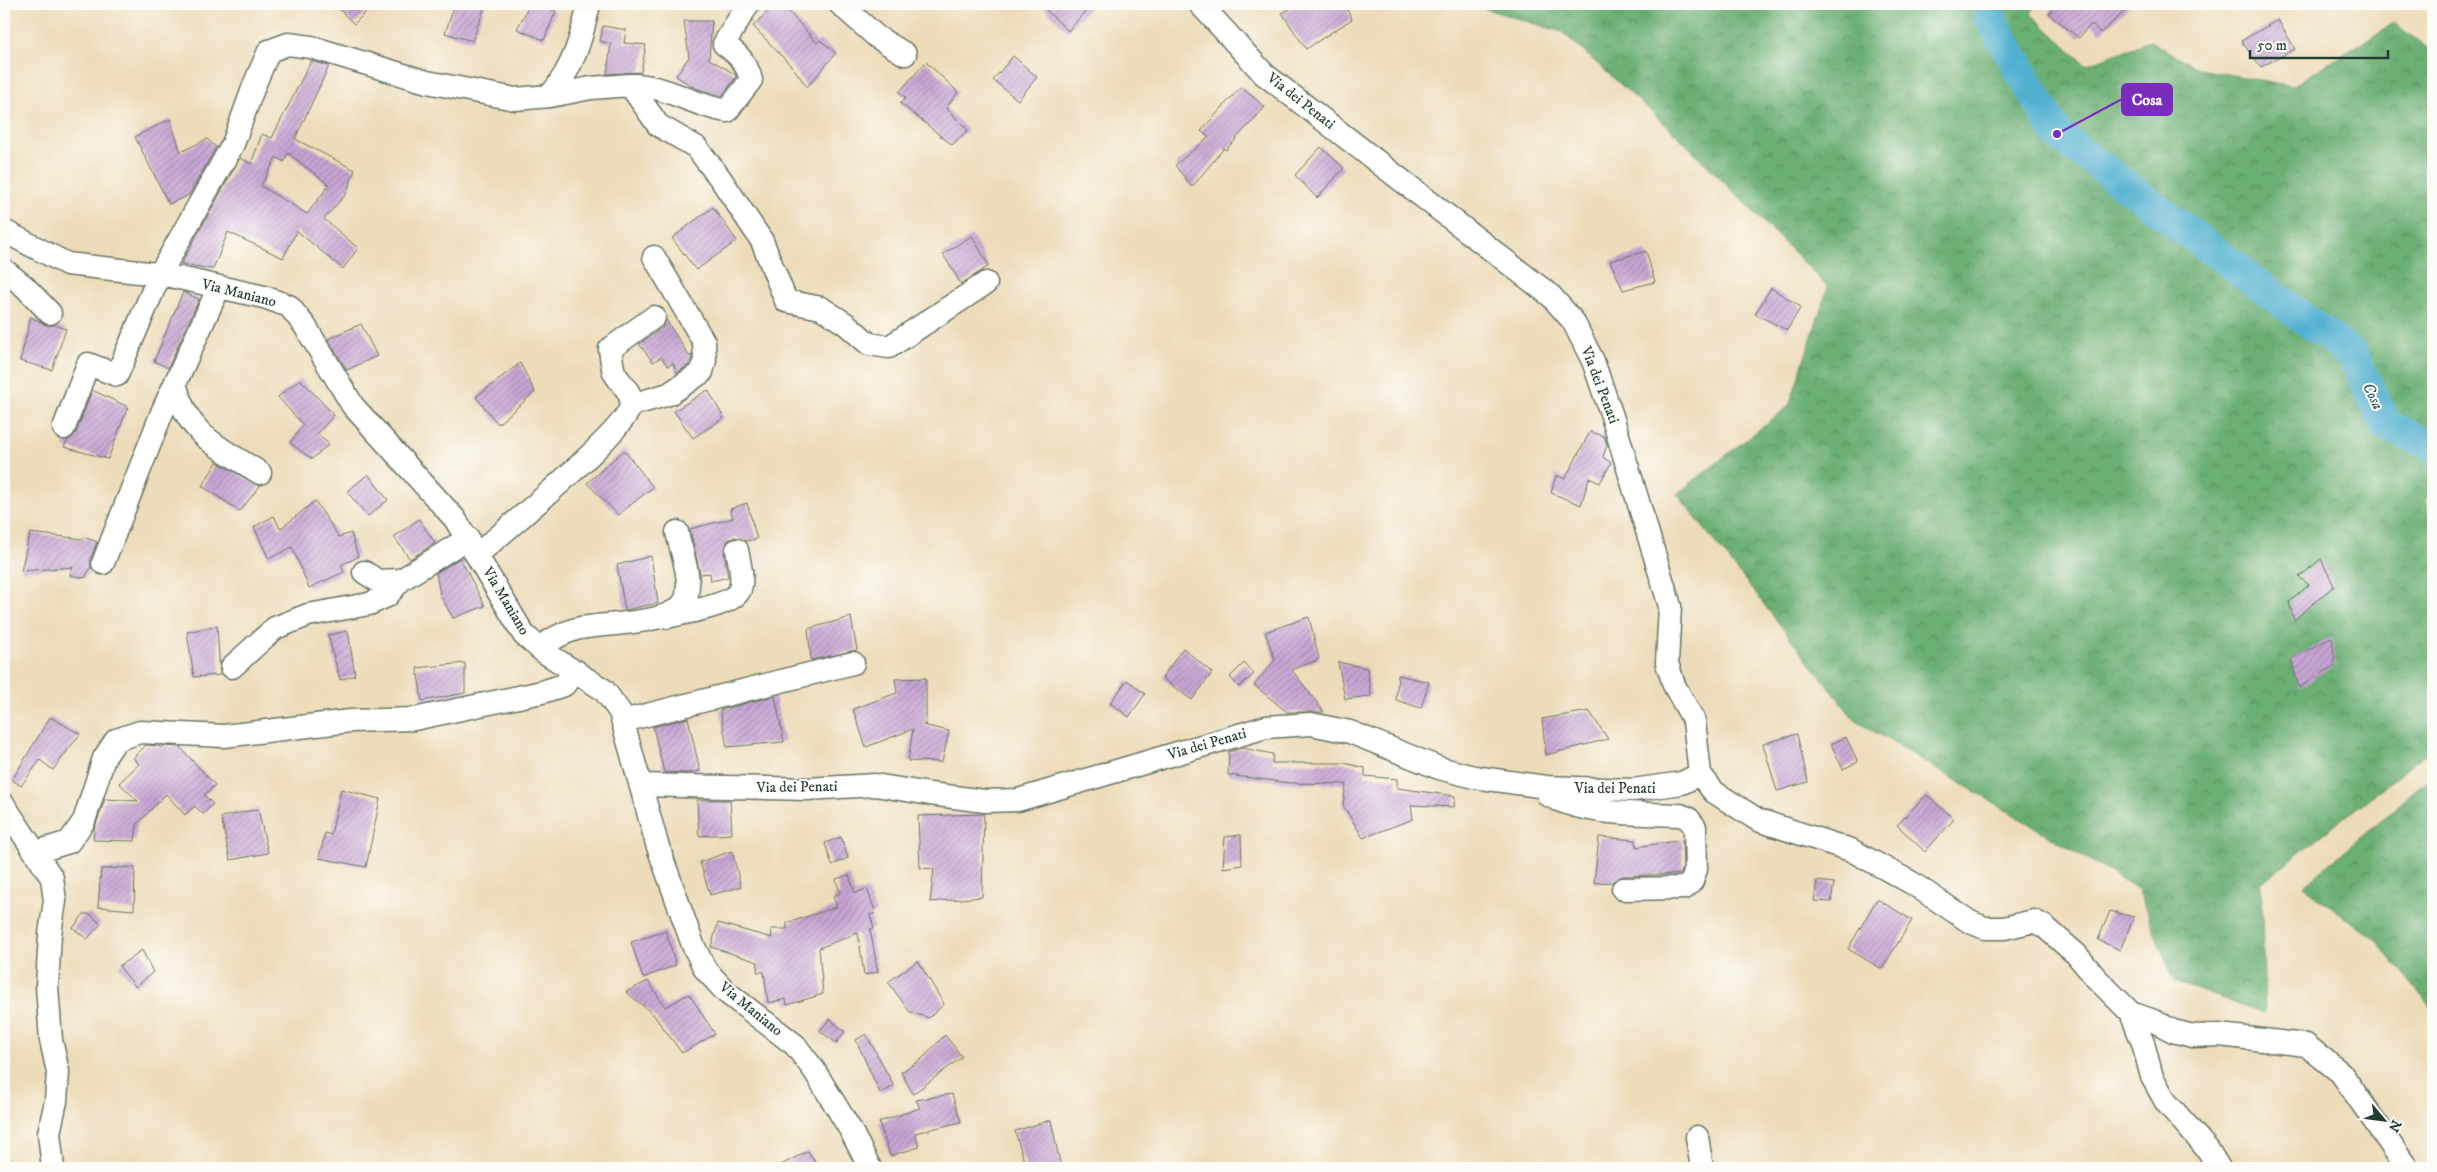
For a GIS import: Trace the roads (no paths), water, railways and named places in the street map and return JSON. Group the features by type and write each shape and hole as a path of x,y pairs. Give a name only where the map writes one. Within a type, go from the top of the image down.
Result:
{"street":[{"path":"550,96 565,77 581,42 589,4"},
{"path":"64,428 88,364 117,375 160,274 233,144 254,83 269,51 288,44 310,46 427,82 515,99 550,96 591,88 646,85 714,109 727,111 751,80 748,68 738,54 724,44 748,4"},
{"path":"840,4 877,37 906,54"},
{"name":"Via dei Penati","path":"640,785 807,789 876,785 967,799 1018,800 1266,727 1311,724 1350,732 1439,768 1474,777 1546,787 1633,790 1682,784 1700,774 1694,721 1674,685 1667,663 1670,606 1612,416 1593,361 1573,320 1551,296 1264,74 1200,4"},
{"path":"630,86 658,125 696,147 720,178 762,241 786,301 821,308 846,324 869,344 889,347 986,283"},
{"name":"Via Maniano","path":"4,231 67,264 160,274 264,297 289,306 305,326 353,406 455,519 524,635 539,648 604,690 620,712 657,844 693,945 704,968 726,992 795,1045 814,1070 850,1129 870,1168"},
{"path":"631,405 669,394 702,372 705,360 704,342 654,257"},
{"path":"4,270 25,287 50,313"},
{"path":"103,563 163,410 176,386 219,287"},
{"path":"364,572 378,581 401,580 472,546 563,480 624,419 631,405 628,391 615,372 610,349 654,317"},
{"path":"176,386 187,418 197,431 260,473"},
{"path":"664,618 679,610 687,598 688,584 677,532"},
{"path":"539,648 576,629 664,618 729,601 740,590 741,576 737,550"},
{"path":"232,667 275,628 308,615 369,604 387,596 401,580"},
{"path":"623,721 853,663"},
{"path":"36,852 69,842 84,821 104,758 116,740 140,732 224,736 350,721 414,719 542,692 564,685 576,671"},
{"path":"1700,774 1714,792 1758,820 1851,850 1912,883 1970,922 1985,928 2004,928 2034,921 2045,927 2076,954 2096,978 2131,1013 2143,1043 2152,1078 2166,1102 2208,1150 2219,1168"},
{"path":"1546,787 1548,795 1565,803 1600,810 1680,815 1688,818 1695,827 1696,870 1692,881 1685,888 1623,889"},
{"path":"4,805 52,878 55,901 50,934 47,986 51,1040 58,1072 56,1101 49,1133 53,1168"},
{"path":"2131,1013 2154,1021 2173,1031 2193,1036 2220,1035 2306,1045 2341,1072 2407,1168"},
{"path":"1697,1137 1702,1168"}],"waterway":[{"name":"Cosa","path":"1990,4 1990,18 2057,134 2353,355 2387,426 2433,445"}],"place":[{"name":"Cosa","path":"2057,134"}]}
